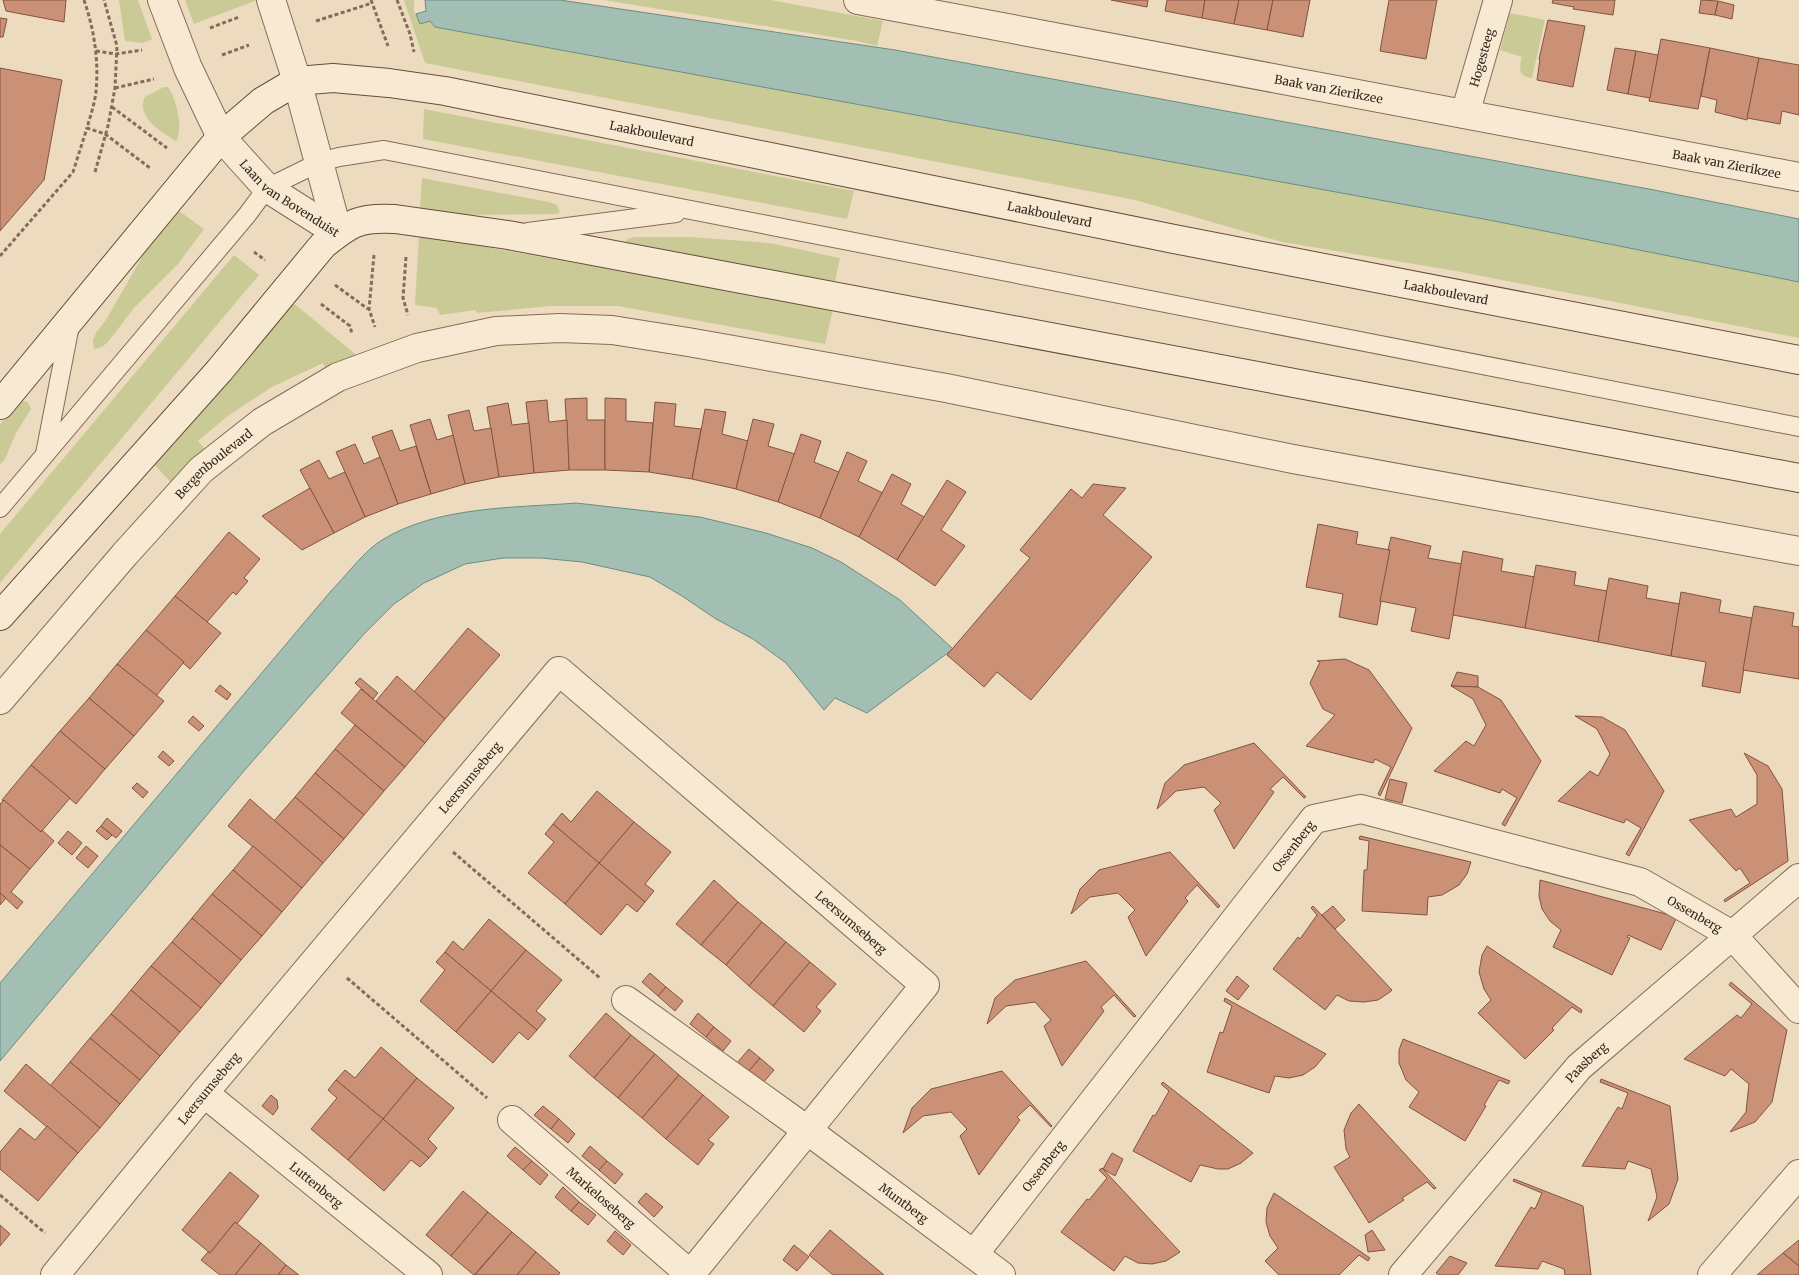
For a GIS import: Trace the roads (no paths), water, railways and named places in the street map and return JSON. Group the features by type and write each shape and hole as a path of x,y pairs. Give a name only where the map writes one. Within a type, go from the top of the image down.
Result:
{"street":[{"name":"Laan van Bovenduist","path":"162,0 188,68 221,137 267,188 338,233"},
{"name":"Laan van Bovenduist","path":"271,0 297,81 329,159 338,233"},
{"name":"Baak van Zierikzee","path":"858,0 1799,177"},
{"name":"Hogesteeg","path":"1465,114 1498,0"},
{"name":"Laakboulevard","path":"297,81 333,78 445,91 1184,241 1799,360"},
{"path":"0,405 221,137 263,101 297,81"},
{"path":"0,616 219,371 323,245 358,221 378,218 508,235 1799,478"},
{"name":"Bergenboulevard","path":"0,700 125,554 201,470 262,422 338,377 417,348 496,330 560,328 612,330 688,342 946,388 1292,459 1799,551"},
{"name":"Leersumseberg","path":"63,1265 320,954 559,671 925,984"},
{"name":"Ossenberg","path":"974,1254 1314,819 1361,808 1640,882 1732,934 1799,1008"},
{"name":"Paasberg","path":"1403,1275 1580,1067 1799,878"},
{"name":"Markeloseberg","path":"512,1120 690,1275 925,984"},
{"path":"626,1000 807,1130"},
{"name":"Luttenberg","path":"204,1093 428,1275"},
{"name":"Muntberg","path":"807,1130 1001,1275"},
{"path":"1712,1275 1799,1174"}],"lane":[{"path":"0,508 247,215 267,188 329,159 384,150 1799,427"},
{"path":"508,235 690,211"},
{"path":"44,455 70,320"}]}
